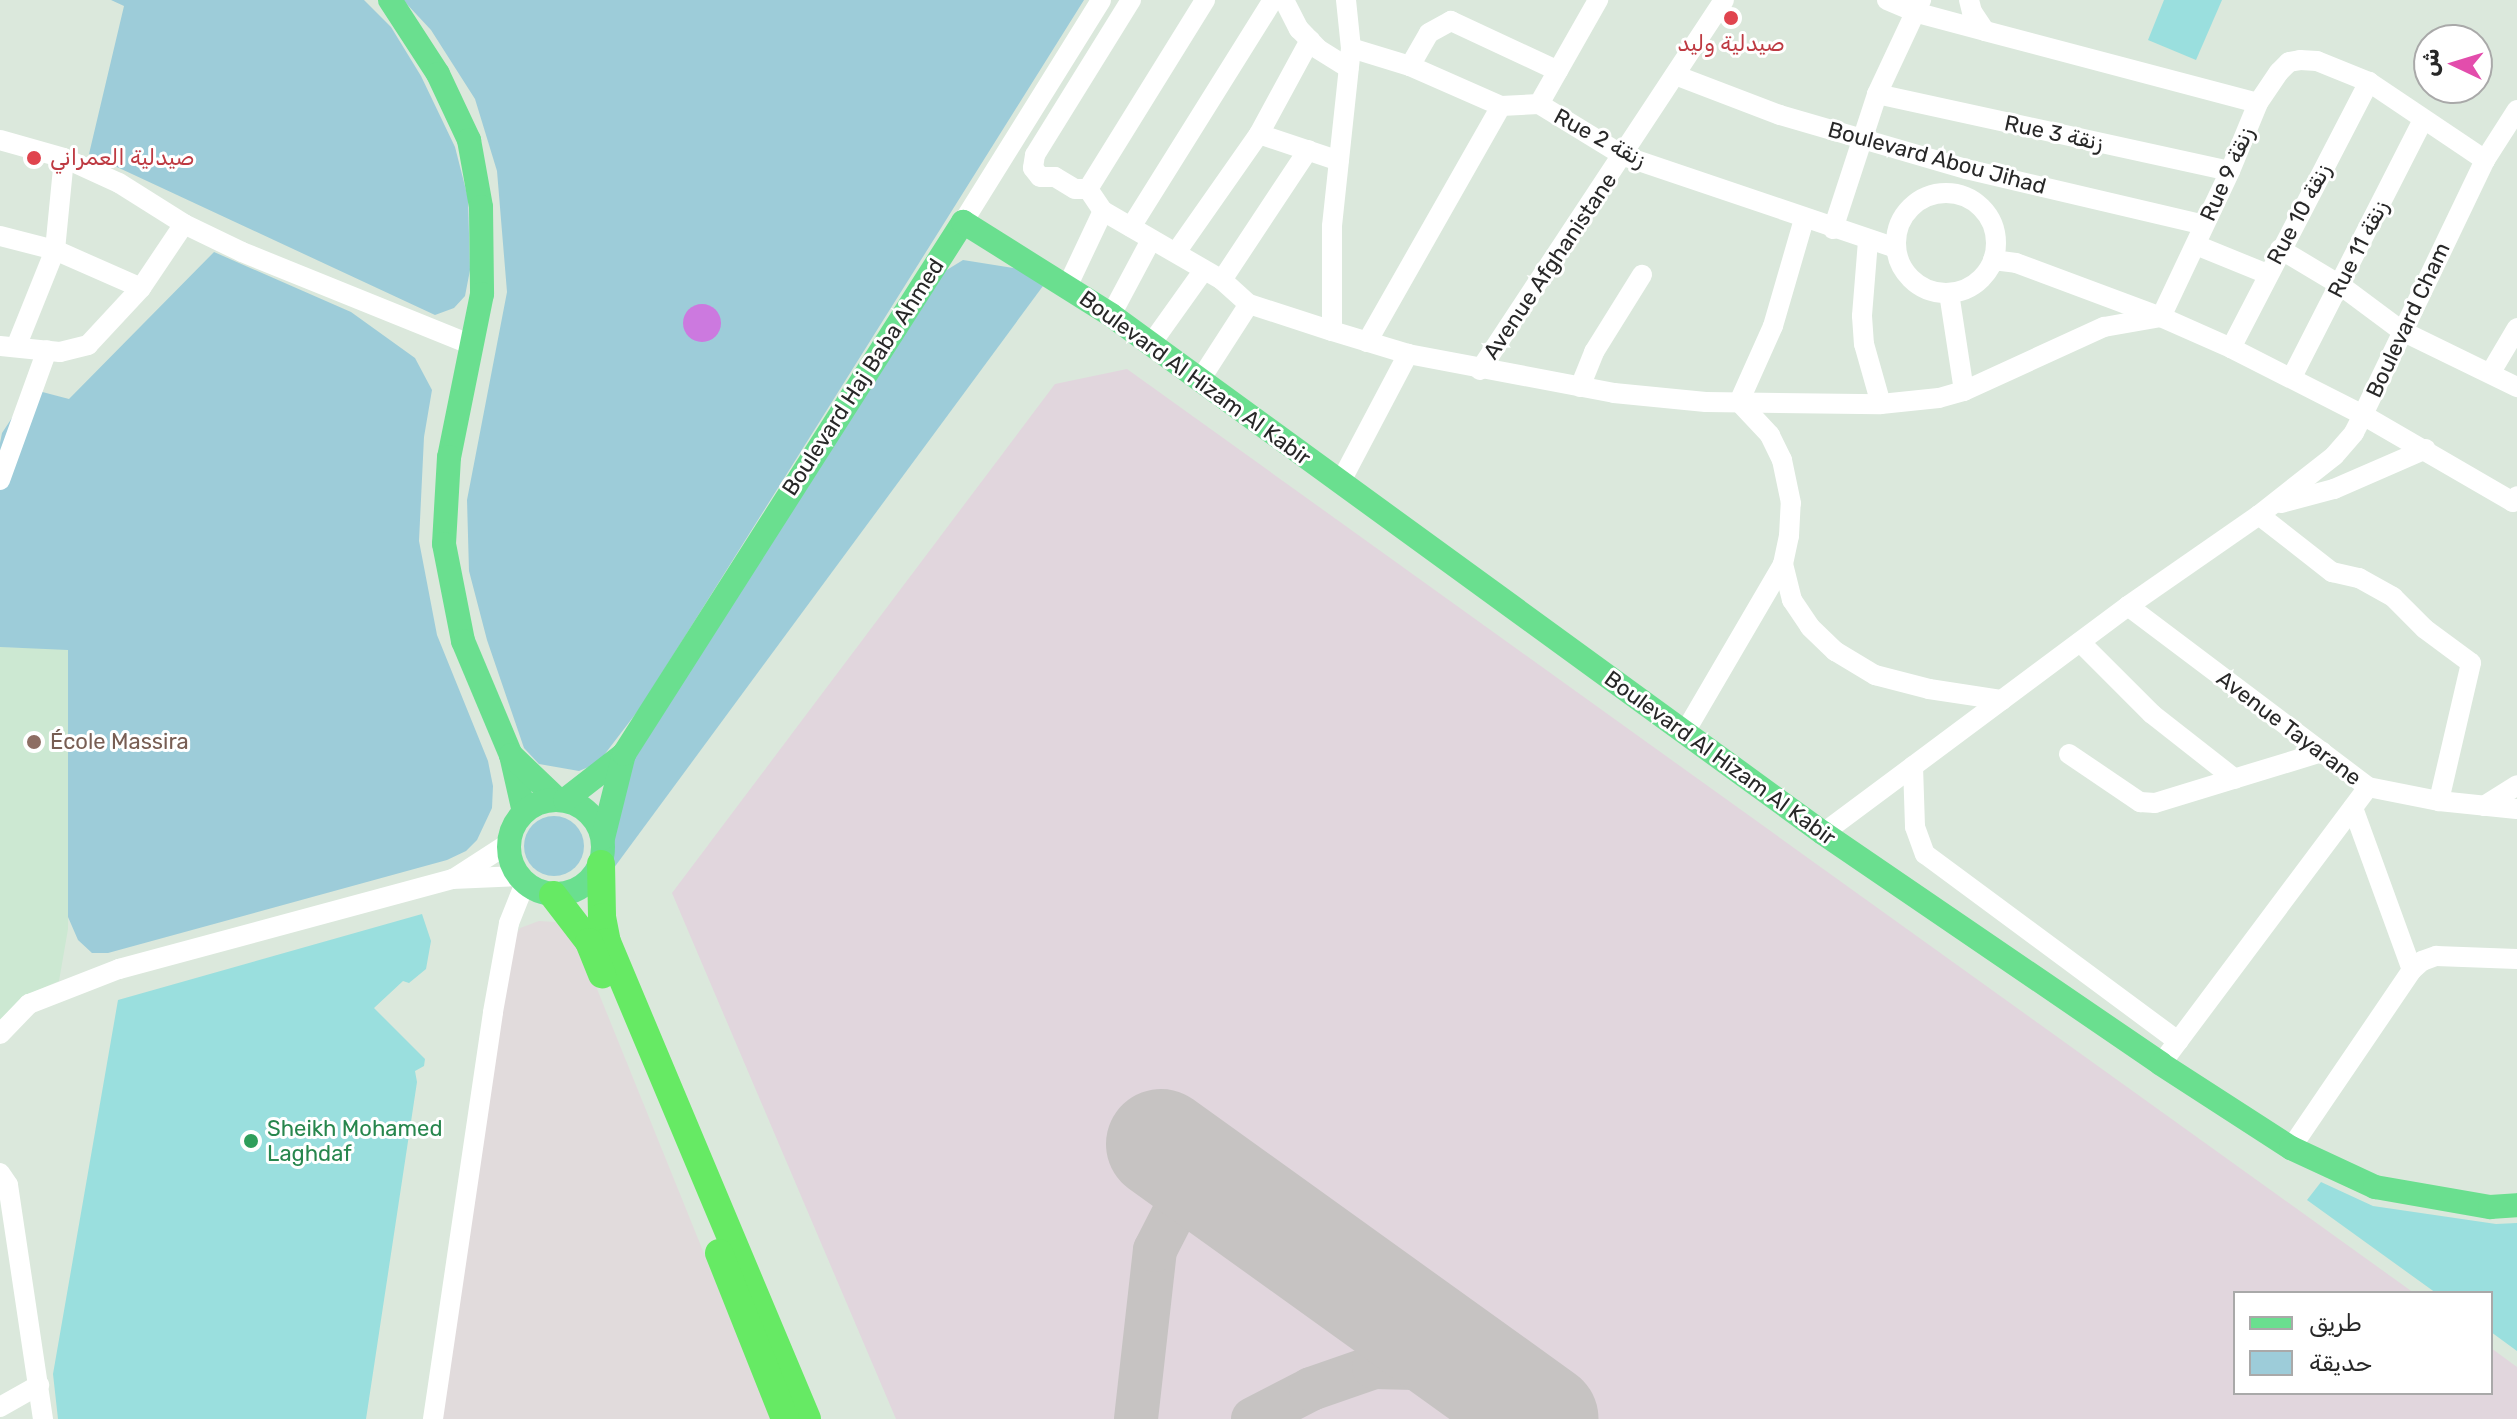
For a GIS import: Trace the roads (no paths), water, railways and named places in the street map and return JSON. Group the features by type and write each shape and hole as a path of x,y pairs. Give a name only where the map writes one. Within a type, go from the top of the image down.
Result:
{"highway":[{"path":"602,851 602,917 607,942 807,1419"},
{"path":"535,886 589,942 785,1419"}],"main road":[{"path":"390,0 438,74 469,140 484,247 482,294 449,457 444,544 463,641 511,755 524,812"},
{"name":"Boulevard Al Hizam Al Kabir","path":"963,222 1068,285 1111,315 1823,833 2161,1064 2291,1148 2375,1187 2490,1207 2517,1205"},
{"name":"Boulevard Haj Baba Ahmed","path":"624,754 963,222"},
{"path":"624,754 602,851 582,887 535,886 513,866 509,843 514,826 524,812 534,805 561,799 624,754"},
{"path":"511,755 561,799 590,813 602,851"}],"street":[{"name":"Boulevard Haj Baba Ahmed","path":"963,222 1101,0"},
{"path":"1088,189 1075,189 1055,177 1040,177 1033,168 1035,155 1131,0"},
{"path":"1088,189 1205,0"},
{"path":"1131,227 1273,0"},
{"path":"1177,251 1259,134 1310,40 1299,29 1284,0"},
{"path":"1332,331 1332,226 1350,58 1346,0"},
{"path":"1539,104 1598,0"},
{"name":"Avenue Afghanistane","path":"1480,370 1624,156 1724,0"},
{"path":"1887,0 1919,7 1985,31 2258,103"},
{"path":"1969,0 1972,12 1985,31"},
{"path":"1833,229 1877,94 1919,7"},
{"path":"1410,66 1429,33 1451,21 1558,71"},
{"name":"Rue 2 زنقة","path":"1310,40 1350,58 1410,66 1501,106 1539,104 1624,156 1896,248"},
{"name":"Rue 9 زنقة","path":"2161,317 2230,171 2258,103 2289,62 2317,61 2369,82"},
{"name":"Boulevard Abou Jihad","path":"1675,75 1780,115 1865,137 1966,169 2204,225"},
{"path":"2369,82 2485,160"},
{"name":"Rue 10 زنقة","path":"2231,348 2369,82"},
{"name":"Rue 3 زنقة","path":"1877,94 2230,171"},
{"path":"1367,342 1501,106"},
{"name":"Boulevard Cham","path":"2516,501 2363,415 2485,160 2511,132 2517,110"},
{"name":"Rue 11 زنقة","path":"2292,377 2423,120"},
{"path":"1259,134 1339,161"},
{"path":"0,140 64,158 119,183 184,224 256,258 472,345"},
{"path":"1151,344 1213,276 1308,150"},
{"path":"64,158 55,250 8,347 73,351 88,345 141,288 184,224"},
{"path":"1961,195 1966,169"},
{"path":"1088,189 1103,211 1151,240 1177,251 1249,304 1408,354 1580,387 1739,402 1881,404 1939,398 1964,391 2104,327 2161,317"},
{"path":"1933,195 1961,195 1975,202 1993,228 1993,260 1976,283 1949,293 1920,286 1900,263 1896,248 1901,221 1909,209 1933,195"},
{"path":"1068,285 1103,211"},
{"path":"1739,402 1773,326 1804,219"},
{"path":"0,236 55,250 141,288"},
{"path":"1111,315 1151,240"},
{"path":"1868,241 1862,316 1864,344 1881,404"},
{"path":"2196,245 2267,274"},
{"path":"2280,249 2340,285 2402,331 2517,387"},
{"path":"1823,833 2128,606 2264,511 2334,456 2354,433 2363,415 2292,377 2161,317 2016,263 1993,260"},
{"path":"1580,387 1594,352 1642,275"},
{"path":"1949,293 1964,391"},
{"path":"1200,380 1249,304"},
{"path":"2491,372 2517,328"},
{"path":"0,480 47,350"},
{"path":"1340,483 1408,354"},
{"path":"1685,732 1783,564 1789,536 1791,503 1782,460 1770,435 1739,402"},
{"path":"2264,511 2334,489 2426,449"},
{"path":"2264,511 2332,572 2359,578 2393,597 2425,629 2471,663 2439,801"},
{"path":"1783,564 1792,600 1810,627 1835,651 1875,675 1929,689 2002,700"},
{"name":"Avenue Tayarane","path":"2128,606 2368,787 2439,801 2517,809"},
{"path":"2080,642 2152,714 2235,779"},
{"path":"2069,754 2140,802 2155,803 2322,752"},
{"path":"1913,766 1915,827 1925,854 2178,1041"},
{"path":"2484,806 2517,785"},
{"path":"2161,1064 2368,787"},
{"path":"2353,808 2412,970"},
{"path":"0,1034 29,1004 119,969 452,879 509,843"},
{"path":"452,879 535,886"},
{"path":"433,1419 509,923 535,886"},
{"path":"2291,1148 2412,970 2436,956 2517,959"},
{"path":"3,1186 43,1419"},
{"path":"2,1403 39,1385"}],"place":[{"name":"صيدلية وليد","path":"1731,18"},
{"name":"صيدلية العمراني","path":"34,158"},
{"name":"École Massira","path":"34,742"},
{"name":"Sheikh Mohamed Laghdaf","path":"251,1141"}]}
